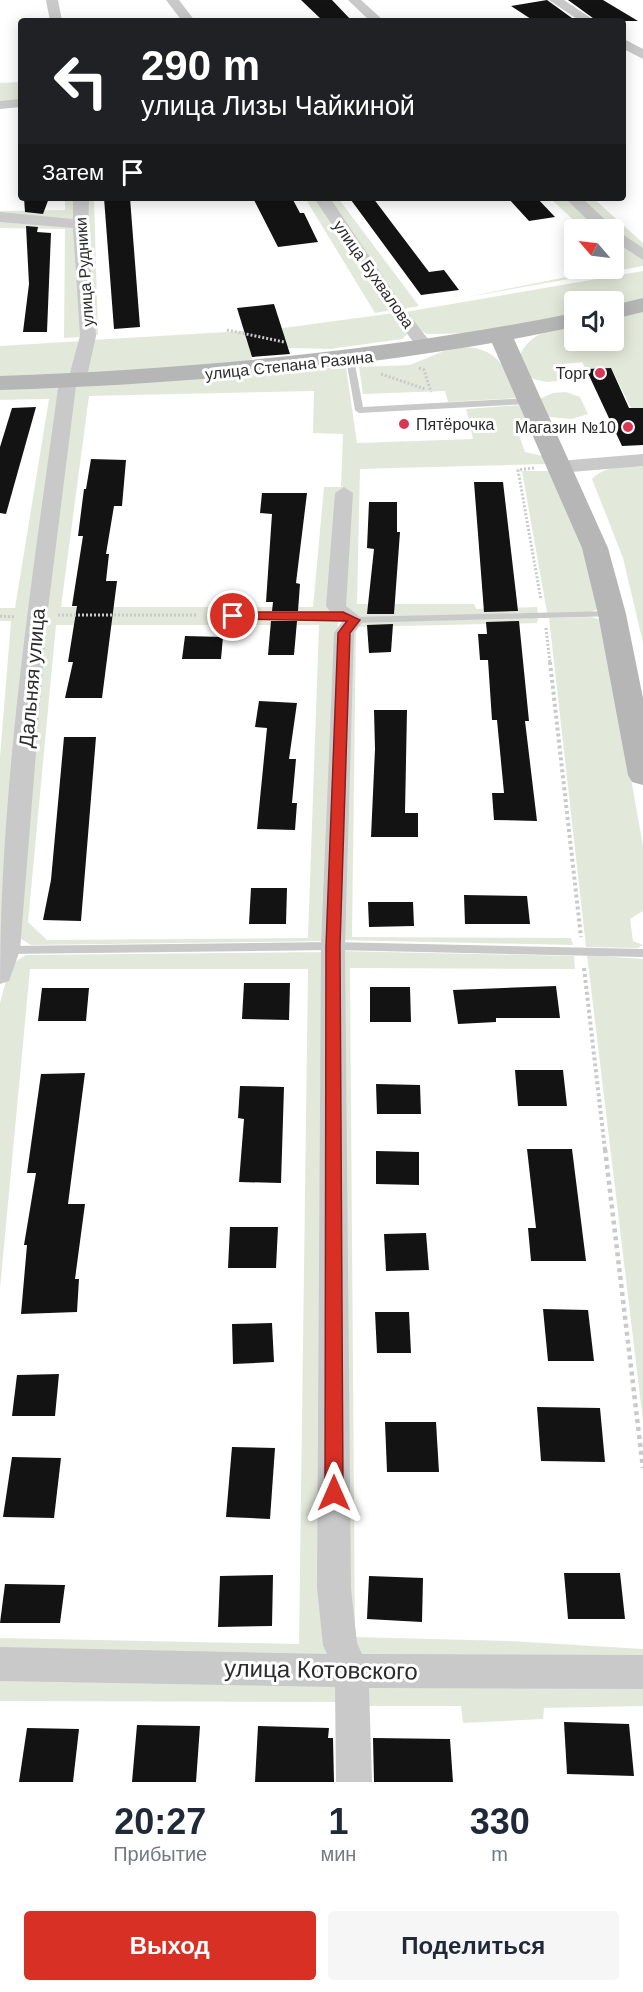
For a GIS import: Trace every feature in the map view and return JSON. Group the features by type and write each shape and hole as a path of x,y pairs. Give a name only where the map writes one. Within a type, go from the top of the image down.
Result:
{"main road":[{"path":"624,310 643,305"},
{"name":"улица Степана Разина","path":"0,383 200,375 350,359 422,358 501,336 564,322"},
{"path":"501,336 595,548 612,614 643,775"}],"street":[{"path":"52,0 55,18"},
{"path":"172,0 187,18"},
{"path":"354,0 375,18"},
{"path":"555,0 584,18"},
{"path":"626,44 643,55"},
{"path":"0,105 18,103"},
{"name":"улица Рудники","path":"72,381 88,338 79,224 81,201"},
{"name":"улица Бухвалова","path":"324,201 398,311 422,358"},
{"path":"576,201 596,219"},
{"path":"0,217 79,224"},
{"path":"624,241 643,255"},
{"name":"Дальняя улица","path":"0,975 8,950 37,617 72,381"},
{"path":"559,467 643,460"},
{"path":"344,493 336,606 348,618 344,633 333,946 334,1588 340,1645 352,1671 354,1782"},
{"name":"улица Котовского","path":"0,1664 352,1671 643,1672"}],"lane":[{"path":"350,359 359,410 529,401"},
{"path":"212,616 348,618 612,614"},
{"path":"8,950 333,946 643,953"}],"path":[{"path":"422,358 431,392"},
{"path":"37,617 183,614 212,616"}],"green space":[{"path":"18,82 18,102 0,103 0,83"},
{"path":"65,201 76,201 73,220 0,215 0,211 65,210"},
{"path":"85,201 94,201 98,335 91,336"},
{"path":"307,201 318,201 392,310 375,313"},
{"path":"330,201 340,201 419,306 403,309"},
{"path":"553,201 571,201 591,219 572,219"},
{"path":"580,201 596,201 616,219 601,219"},
{"path":"0,220 74,226 82,337 64,338 65,229 0,228"},
{"path":"624,226 643,243 643,250 624,238"},
{"path":"624,246 643,259 643,266 624,269"},
{"path":"643,271 643,301 624,305 624,291 564,291 564,317 482,333 427,334 420,330 405,312 597,279 624,279 624,274"},
{"path":"564,277 569,279 467,297"},
{"path":"643,310 643,408 631,408 611,368 586,369 582,362 564,364 569,380 547,382 529,378 519,357 529,342 549,330 564,326 564,351 624,351 624,314"},
{"path":"394,313 407,334 402,339 330,349 288,348 250,351 252,359 226,369 86,376 92,340 276,329"},
{"path":"81,341 70,372 64,377 0,379 0,346"},
{"path":"468,347 488,353 501,364 519,398 448,402 445,391 363,394 359,367 410,365 444,351"},
{"path":"346,367 357,443 473,439 466,409 521,405 531,429 527,435 519,435 525,452 543,456 547,464 360,469 357,604 474,604 476,609 537,607 538,613 338,618 325,941 31,945 16,936 40,625 71,389 76,384","holes":["314,391 313,433 343,434 341,487 324,487 313,607 61,607 89,396","56,625 319,625 308,938 47,940 28,922"]},
{"path":"53,386 61,390 0,955 0,757 11,621 0,621 0,608 15,608 49,399 0,400 0,387"},
{"path":"566,392 580,397 588,414 572,419 548,417 539,399 553,393"},
{"path":"643,466 643,643 623,558 592,479 609,469"},
{"path":"522,471 550,471 578,528 600,609 590,612 547,613"},
{"path":"591,617 603,620 643,846 643,911 630,919 633,941 643,945 638,948 586,947 549,618"},
{"path":"538,618 537,623 356,627 352,937 571,938 573,945 339,940 349,634 358,622"},
{"path":"339,951 574,956 575,969 350,968 355,1637 510,1641 643,1649 643,1661 355,1657 347,1645"},
{"path":"325,952 331,1661 0,1655 0,1638 299,1644 308,969 30,969 0,1289 0,1003 10,965 26,955"},
{"path":"587,955 643,959 643,1421"},
{"path":"0,1676 345,1683 345,1702 0,1701"},
{"path":"643,1682 643,1706 544,1708 543,1719 463,1723 461,1706 360,1706 359,1684"}],"building":[{"path":"301,0 332,0 349,18 320,18"},
{"path":"547,0 572,18 529,18 511,6"},
{"path":"568,0 603,0 638,21 626,21 626,18 593,18"},
{"path":"24,201 48,201 43,214 25,212"},
{"path":"104,201 130,201 140,327 114,329"},
{"path":"255,201 294,201 300,213 304,213 318,242 278,247"},
{"path":"352,201 375,201 429,272 444,270 459,290 421,295"},
{"path":"511,201 540,201 555,217 529,221"},
{"path":"26,226 38,227 37,232 51,233 47,332 23,332 29,284"},
{"path":"274,304 290,354 252,357 237,308"},
{"path":"611,368 629,408 643,408 643,445 622,446 586,369"},
{"path":"36,407 6,514 0,513 0,447 12,408"},
{"path":"91,459 126,460 122,506 114,506 106,554 109,554 106,581 117,581 102,698 65,698 73,662 68,662 77,606 72,606 83,536 78,536 84,489 86,489"},
{"path":"474,482 503,482 518,611 484,612"},
{"path":"262,493 307,493 296,583 300,584 298,611 272,611 273,602 266,602 272,514 260,513"},
{"path":"369,502 397,502 397,532 400,532 394,614 367,614 374,549 367,548"},
{"path":"271,621 297,621 294,655 268,655"},
{"path":"519,621 529,721 525,721 537,821 494,820 492,793 504,793 497,720 492,720 488,660 480,660 478,634 487,634 486,622"},
{"path":"393,624 391,652 369,653 367,625"},
{"path":"185,636 223,637 221,659 182,659"},
{"path":"259,701 297,703 289,759 296,759 292,803 297,803 295,830 257,829 267,728 255,727"},
{"path":"374,710 407,710 405,813 418,813 418,837 371,837 375,749"},
{"path":"64,737 96,737 81,921 43,920 51,880"},
{"path":"251,888 287,888 286,924 249,924"},
{"path":"464,895 527,896 530,924 465,924"},
{"path":"368,902 413,902 414,926 369,927"},
{"path":"244,983 290,983 289,1020 242,1019"},
{"path":"556,986 560,1018 496,1018 496,1022 458,1024 453,990"},
{"path":"370,987 410,987 411,1022 370,1022"},
{"path":"42,988 89,988 86,1021 38,1021"},
{"path":"515,1070 563,1070 567,1106 518,1106"},
{"path":"85,1073 68,1204 85,1204 75,1279 79,1279 77,1312 21,1314 27,1245 24,1245 36,1173 27,1173 41,1074"},
{"path":"376,1084 420,1085 421,1114 377,1114"},
{"path":"240,1086 284,1087 281,1183 239,1182 244,1119 238,1118"},
{"path":"527,1149 572,1149 586,1261 531,1261 528,1228 536,1228"},
{"path":"376,1151 419,1152 419,1185 376,1184"},
{"path":"230,1227 278,1227 276,1268 228,1268"},
{"path":"426,1233 429,1270 386,1271 384,1234"},
{"path":"543,1309 588,1310 594,1361 548,1361"},
{"path":"375,1312 409,1312 411,1353 377,1353"},
{"path":"272,1323 274,1362 233,1364 232,1324"},
{"path":"59,1374 55,1416 12,1416 17,1375"},
{"path":"537,1407 600,1408 605,1462 541,1461"},
{"path":"385,1422 436,1422 439,1472 387,1472"},
{"path":"232,1447 275,1448 270,1519 226,1517"},
{"path":"12,1457 61,1458 54,1518 3,1517"},
{"path":"564,1573 620,1573 625,1619 568,1619"},
{"path":"273,1575 272,1626 218,1627 220,1576"},
{"path":"369,1576 423,1578 422,1622 367,1619"},
{"path":"5,1584 65,1585 60,1623 0,1623"},
{"path":"564,1722 629,1724 634,1776 567,1774"},
{"path":"137,1725 200,1726 196,1782 132,1782"},
{"path":"258,1726 329,1728 328,1738 333,1738 334,1782 255,1782"},
{"path":"27,1728 79,1729 73,1782 19,1782"},
{"path":"373,1738 450,1739 453,1782 374,1782"}],"place":[{"name":"Торг","path":"600,373"},
{"name":"Пятёрочка","path":"404,424"},
{"name":"Магазин №10","path":"628,427"}],"route":[{"path":"233,616 343,616 354,620 344,633 333,946 334,1493"}]}
